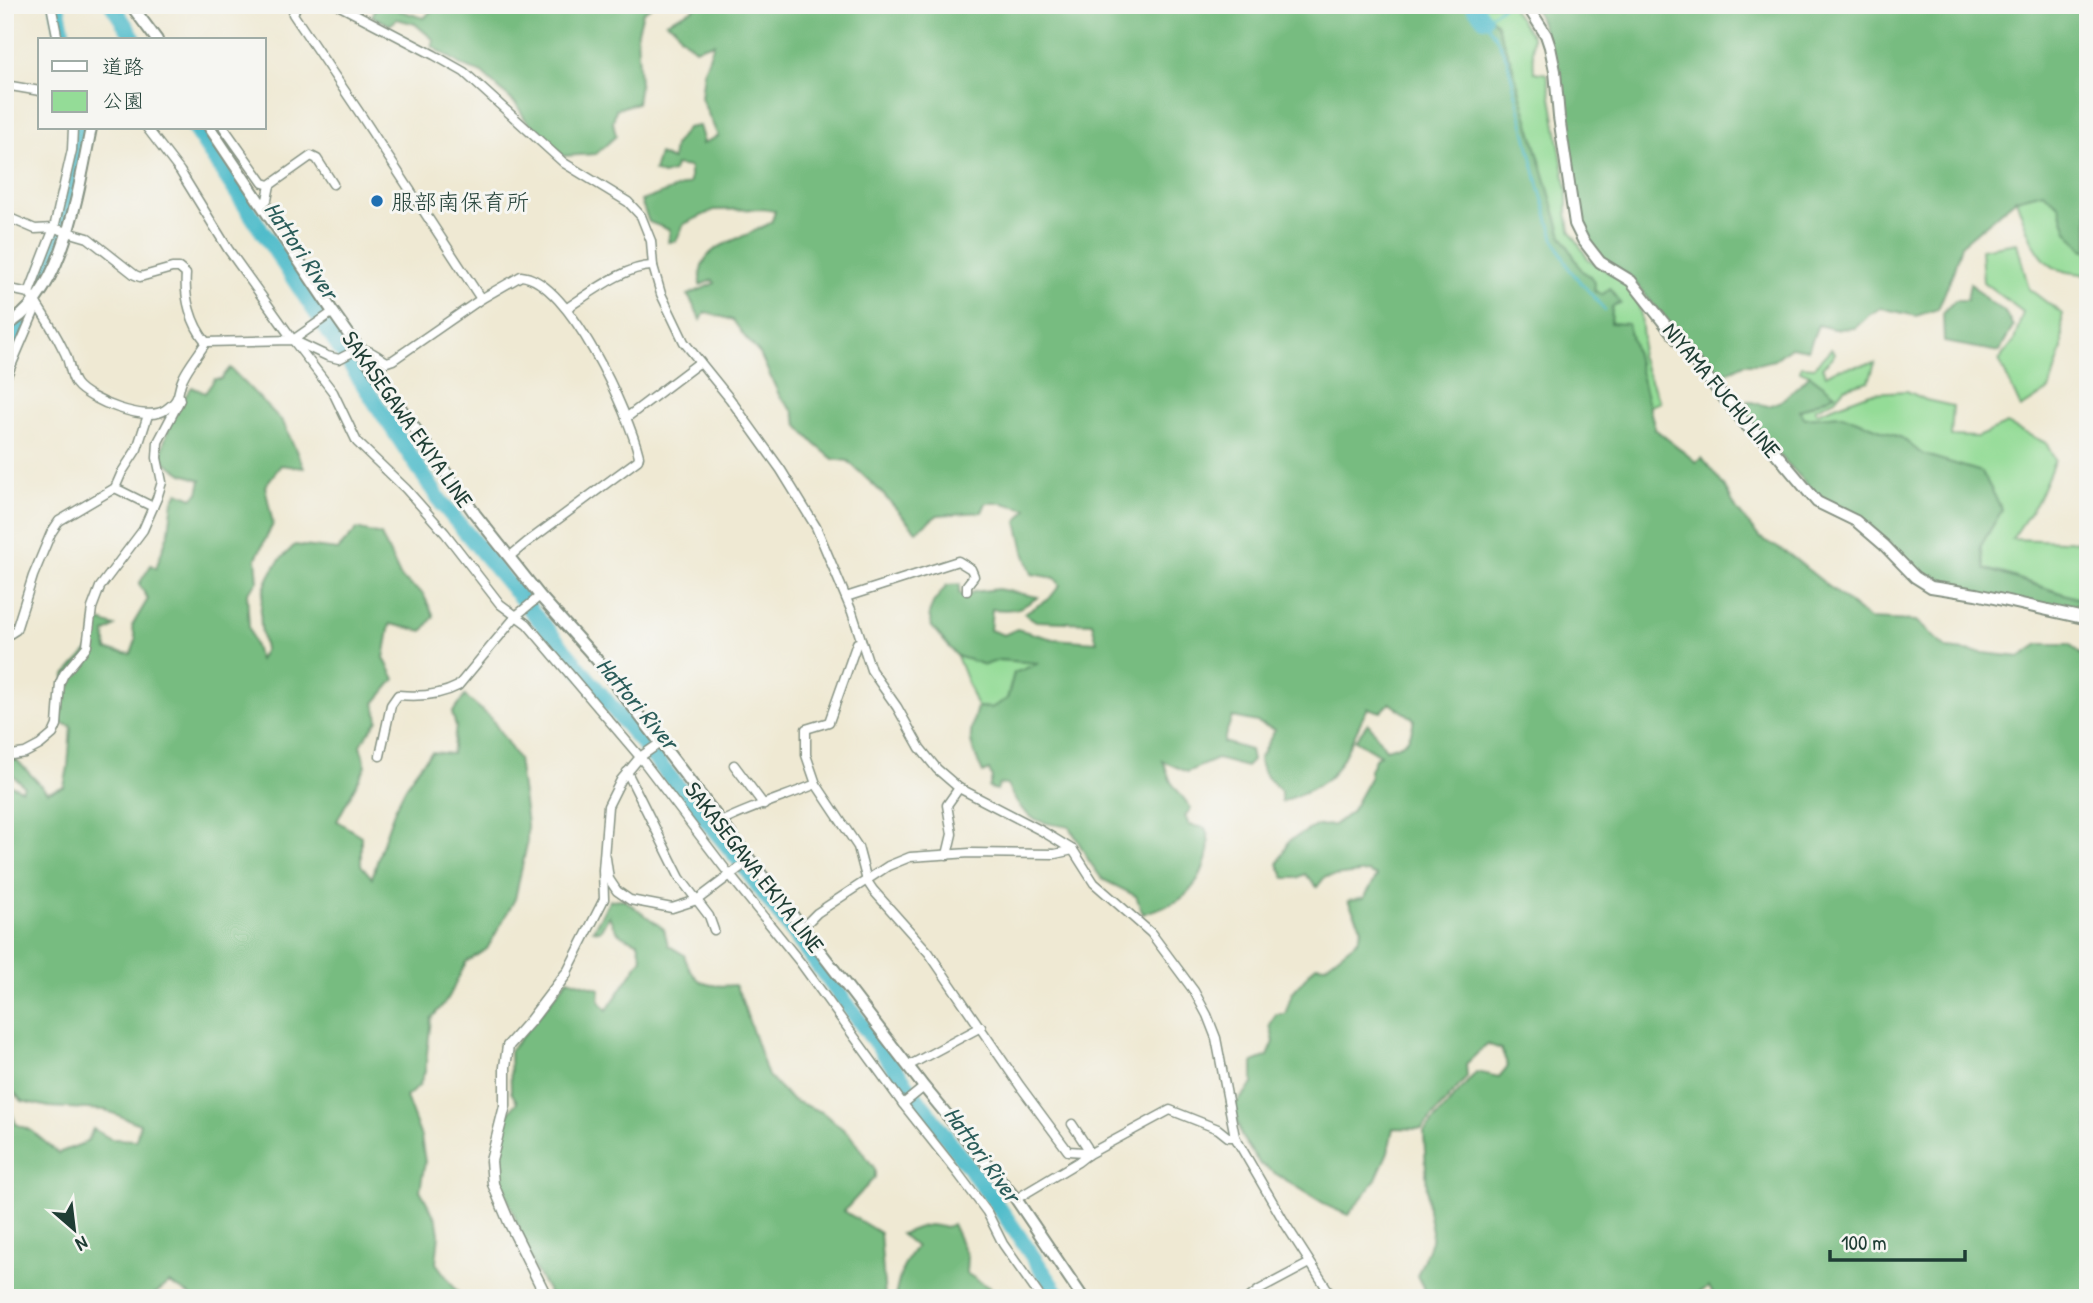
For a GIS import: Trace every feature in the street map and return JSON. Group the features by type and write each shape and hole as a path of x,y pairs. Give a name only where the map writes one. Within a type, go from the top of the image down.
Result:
{"main road":[{"path":"131,5 156,38"},
{"name":"NIYAMA FUCHU LINE","path":"1527,5 1546,35 1550,47 1571,205 1579,232 1600,262 1631,281 1747,426 1764,439 1817,502 1856,521 1915,577 1931,587 1976,594 2088,619"},
{"path":"5,326 23,315 51,277 74,209 91,130"},
{"name":"SAKASEGAWA EKIYA LINE","path":"211,130 356,351 538,598 597,660 658,745 721,822 748,861 908,1066 922,1089 1016,1199 1083,1298"}],"street":[{"path":"51,5 58,38"},
{"path":"297,5 293,14 481,299"},
{"path":"338,5 464,72 564,163 628,202 640,216 651,241 653,266 661,293 684,342 730,399 781,470 816,527 846,597 872,670 920,748 937,769 960,788 1073,850 1094,883 1151,933 1194,992 1207,1015 1216,1038 1235,1137 1310,1263 1334,1298"},
{"path":"5,85 38,91"},
{"path":"5,380 34,300 54,228 72,150 73,130"},
{"path":"149,130 180,171 228,248 333,392 357,442 406,489 445,533 500,604 519,613 642,756 987,1212 1003,1244 1041,1298"},
{"path":"225,130 263,183 270,185"},
{"path":"260,204 267,200 270,185 311,156 317,159 333,184"},
{"path":"5,216 35,229 54,228 88,238 140,277 179,268 186,274 187,302 206,342"},
{"path":"566,308 604,284 643,266 653,266"},
{"path":"206,342 293,340 339,359 366,349 387,362 481,299 521,276 529,276 541,284 566,308 615,388 638,450 638,460 509,557"},
{"path":"5,288 34,300 50,322 68,357 74,382 80,387 127,412 148,415 164,412 180,396"},
{"path":"293,340 331,313"},
{"path":"5,756 25,753 53,734 57,725 60,683 87,646 92,608 100,587 143,530 153,507 162,482 157,458 158,442 180,400 181,380 206,342"},
{"path":"626,418 700,362"},
{"path":"5,638 16,631 33,576 51,533 59,521 115,488 137,449 148,415"},
{"path":"115,488 153,507"},
{"path":"846,597 958,561 971,569 974,576 967,585 967,591"},
{"path":"380,756 391,705 398,695 412,697 445,693 458,686 519,613 538,598"},
{"path":"861,643 857,643 829,722 806,729 806,755 816,784 858,847 867,881 929,953 1068,1152 1084,1152 1087,1155"},
{"path":"547,1298 493,1184 491,1161 505,1106 508,1046 566,974 604,898 603,870 608,806 627,772 642,756 658,745"},
{"path":"734,765 764,806"},
{"path":"627,772 680,878 709,916 714,930"},
{"path":"721,822 816,784"},
{"path":"947,855 952,834 947,805 960,788"},
{"path":"604,849 610,879 617,891 630,900 672,908 696,900 748,861"},
{"path":"802,928 817,913 888,866 910,857 970,853 1055,854 1073,850"},
{"path":"908,1066 981,1027"},
{"path":"904,1104 922,1089"},
{"path":"1016,1199 1087,1155 1170,1110 1217,1129 1228,1137 1235,1137"},
{"path":"1072,1124 1087,1147 1087,1155"},
{"path":"1249,1298 1310,1263"}],"green space":[{"path":"369,5 397,5 398,10 424,18 437,5 650,5 650,8 643,12 637,35 640,84 637,103 616,109 613,122 616,136 596,154 563,156 525,119 517,105 482,73 463,66 432,46 434,40 415,24 397,19 390,25 372,16 375,10"},
{"path":"699,5 1201,5 1209,9 1210,5 1479,5 1496,23 1512,65 1562,236 1582,271 1590,276 1595,284 1594,291 1602,295 1610,288 1620,303 1612,307 1611,323 1628,324 1655,429 1696,462 1702,458 1759,537 1790,555 1869,619 1916,621 1947,649 2020,657 2039,644 2070,644 2088,662 2088,1298 1716,1298 1709,1287 1690,1298 1429,1298 1417,1276 1431,1241 1432,1231 1428,1211 1424,1132 1476,1072 1499,1077 1508,1066 1501,1049 1487,1044 1466,1064 1467,1077 1422,1129 1393,1128 1388,1152 1375,1181 1348,1215 1330,1207 1260,1164 1241,1136 1234,1106 1253,1084 1253,1062 1268,1056 1274,1042 1270,1025 1276,1014 1285,1014 1292,993 1316,965 1325,966 1358,940 1362,928 1348,901 1364,898 1377,876 1368,872 1325,877 1317,887 1305,874 1297,878 1285,878 1278,864 1289,841 1316,826 1334,825 1351,812 1370,778 1370,770 1376,757 1380,755 1355,740 1368,723 1386,749 1407,740 1414,719 1390,703 1381,712 1368,708 1332,774 1316,787 1281,802 1281,791 1264,774 1259,759 1275,730 1257,722 1232,717 1223,742 1250,750 1252,761 1246,767 1217,759 1187,772 1163,761 1171,782 1191,808 1185,816 1189,825 1205,828 1208,837 1207,857 1199,877 1186,894 1175,902 1143,914 1136,896 1102,879 1070,827 1031,817 1019,805 1007,785 999,784 997,790 989,788 992,778 989,770 983,773 971,741 977,707 991,708 1007,699 1014,673 1039,663 999,660 985,665 957,656 932,627 929,614 933,603 947,585 960,584 959,593 965,597 973,592 998,589 1038,597 1016,609 992,609 990,630 1004,635 1017,629 1053,639 1097,642 1092,623 1036,621 1024,613 1049,599 1060,585 1055,578 1032,574 1017,522 1027,509 1003,503 986,503 982,512 938,515 916,531 848,461 833,459 798,426 793,411 780,397 760,354 733,320 705,312 701,320 688,295 715,283 713,280 700,285 704,261 719,247 769,223 775,211 714,210 684,224 676,241 668,242 670,230 649,222 641,201 690,183 690,167 675,165 673,172 663,175 654,171 659,154 672,160 674,146 687,128 699,126 702,144 718,136 701,98 704,71 714,43 695,49 680,36 675,27 666,22"},
{"path":"1479,5 1510,5 1532,36 1534,72 1547,74 1567,190 1570,230 1588,259 1624,282 1640,300 1638,303 1643,340 1640,356 1660,402 1648,407 1632,339 1611,323 1612,307 1620,304 1594,290 1595,284 1590,276 1582,271 1562,236 1512,65 1496,23"},
{"path":"1534,5 2085,5 2088,7 2088,250 2084,250 2067,231 2059,205 2043,192 2016,199 1961,245 1938,309 1916,316 1881,308 1855,328 1834,329 1818,325 1808,350 1791,347 1774,360 1744,364 1722,375 1704,368 1631,277 1602,259 1589,243 1578,204 1557,66"},
{"path":"2043,192 2059,205 2067,231 2088,250 2088,275 2051,266 2037,250 2016,199"},
{"path":"2017,243 2029,289 2062,314 2062,349 2049,390 2021,408 1999,360 2014,341 2023,312 1983,282 1981,249"},
{"path":"1970,283 1988,301 2004,311 2013,326 1999,352 1944,342 1943,313 1955,300 1967,300"},
{"path":"1831,349 1835,353 1822,367 1826,375 1837,369 1875,363 1869,381 1844,388 1835,399 1815,409 1817,413 1870,393 1907,391 1926,400 1953,406 1951,436 1977,437 2007,424 2046,443 2055,460 2037,502 2012,539 2088,542 2088,593 2079,599 1985,569 1980,547 2002,510 1982,472 1921,454 1902,438 1842,415 1804,418 1799,411 1835,394 1810,375 1800,371 1801,366 1814,367"},
{"path":"230,368 283,422 304,468 281,465 265,486 273,524 256,558 258,581 247,593 249,627 259,660 265,649 261,606 266,585 276,565 295,545 338,550 357,529 381,535 401,578 423,594 434,616 423,631 390,624 384,658 395,679 375,703 378,720 360,745 366,766 337,821 361,836 361,865 372,878 394,811 420,766 432,752 452,754 456,726 452,713 465,696 491,718 518,759 527,824 527,844 515,899 487,949 466,962 448,999 431,1019 425,1071 419,1086 406,1097 421,1137 425,1162 420,1190 437,1221 439,1234 436,1263 462,1298 192,1298 169,1283 150,1298 5,1298 5,1101 7,1100 16,1124 32,1131 58,1153 87,1142 93,1129 111,1139 136,1140 140,1124 105,1110 49,1107 22,1101 11,1089 5,1092 5,784 22,790 24,786 5,768 5,761 16,759 47,792 64,787 71,726 60,723 65,675 92,646 94,619 115,626 105,633 107,650 131,654 136,640 132,626 148,599 139,584 151,565 156,568 169,531 173,500 178,492 192,498 198,493 201,480 183,474 161,459 168,431 192,387 205,393 215,379 221,379"},
{"path":"1810,375 1835,394 1799,411 1804,418 1842,415 1902,438 1922,454 1982,472 2002,510 1980,547 1985,569 2079,599 2088,593 2088,616 1940,586 1906,562 1874,529 1857,516 1832,504 1812,490 1748,421 1747,401 1768,406 1781,401"},
{"path":"957,656 985,665 998,660 1041,663 1014,673 1007,699 991,708 977,707"},
{"path":"623,899 664,929 668,945 684,955 696,978 716,986 735,985 768,1076 792,1100 822,1112 849,1134 875,1169 875,1177 844,1211 880,1233 885,1298 552,1298 535,1269 497,1171 497,1150 506,1115 517,1102 511,1092 510,1051 568,979 600,989 599,1001 607,1010 642,958 638,942 619,933 609,915 600,931 593,930 610,900"},
{"path":"952,1224 967,1256 966,1273 990,1288 998,1298 895,1298 905,1264 916,1247 901,1234 925,1226 943,1227"}],"waterway":[{"path":"57,5 64,38"},
{"name":"Hattori River","path":"112,5 134,38"},
{"path":"1473,5 1484,19"},
{"path":"1505,5 1484,19 1507,59 1555,241 1570,270 1605,310"},
{"path":"41,279 58,237 79,148 79,130"},
{"name":"Hattori River","path":"195,130 443,505 736,856 1005,1216 1061,1298"},
{"path":"5,368 22,328"}],"place":[{"name":"服部南保育所","path":"377,201"}]}
